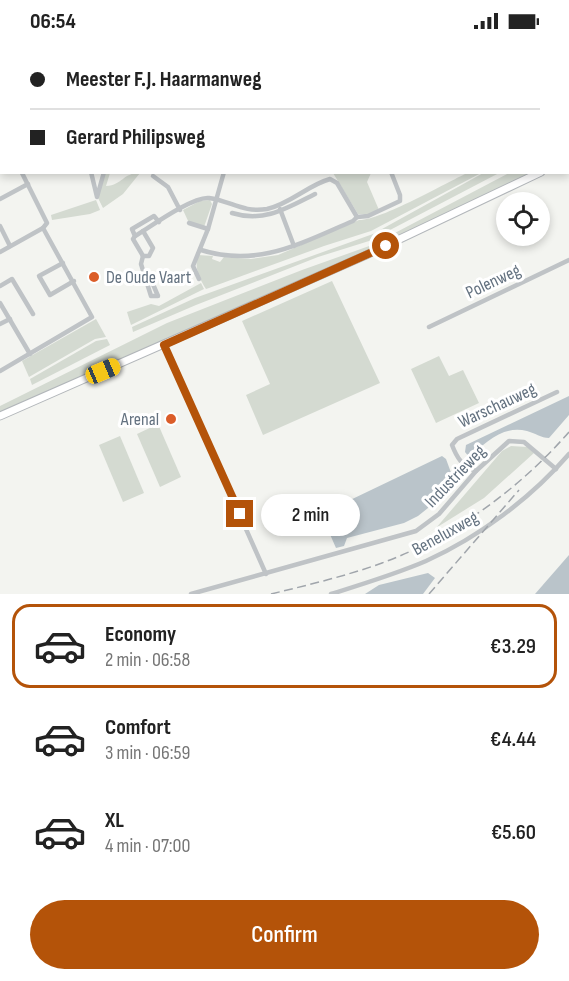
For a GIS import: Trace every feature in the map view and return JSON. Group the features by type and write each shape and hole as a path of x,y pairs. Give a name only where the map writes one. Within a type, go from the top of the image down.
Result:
{"main road":[{"path":"0,416 359,259 537,174"}],"street":[{"path":"0,252 43,228 47,223 23,174"},
{"path":"91,174 97,197 102,174"},
{"path":"199,279 193,266 208,229 223,174"},
{"path":"201,250 221,256 228,254 251,257 282,251 353,221 357,217 368,216 400,201 392,174"},
{"path":"153,176 168,187 184,214"},
{"path":"135,236 198,200 215,200 249,211 278,205 330,179 337,183 357,217"},
{"path":"0,199 28,184"},
{"path":"232,213 256,218 281,212 315,194"},
{"path":"37,201 45,198"},
{"path":"278,205 294,246"},
{"path":"147,282 141,264 143,256 134,243 135,236 132,230 154,216 159,222"},
{"path":"189,223 208,229"},
{"path":"0,226 10,246"},
{"path":"0,371 93,316 43,228"},
{"path":"143,231 153,248 149,256 143,256"},
{"name":"Polenweg","path":"429,327 569,260"},
{"path":"63,262 39,276 50,295 74,281"},
{"path":"0,286 12,279 33,314"},
{"path":"0,303 30,354"},
{"path":"0,324 9,319"},
{"path":"164,345 266,574"},
{"name":"Warschauweg","path":"476,471 466,468 457,457 452,445 457,439 557,392"},
{"name":"Industrieweg","path":"191,594 416,531 439,514 476,471 509,441 524,441 556,469"},
{"name":"Beneluxweg","path":"331,594 418,564 445,550 502,515 556,469 569,454"}],"shaded area":[{"path":"105,174 110,174 106,186 116,184 129,175 139,174 123,194 103,208 98,198"},
{"path":"334,174 371,174 367,182 379,210 369,214 358,214"},
{"path":"465,174 479,174 371,231 206,289 199,277 198,255 213,256 212,259 220,262 224,257 251,259 278,255 429,193"},
{"path":"481,174 497,174 369,241 318,257 133,332 132,327 195,298 373,234"},
{"path":"507,174 532,174 329,269 0,412 0,406 167,323 372,245"},
{"path":"96,200 100,210 90,214 52,220 51,215"},
{"path":"210,200 212,204 204,227 189,223 183,210 200,201"},
{"path":"332,281 380,383 263,435 246,395 270,384 242,321"},
{"path":"201,283 204,289 131,325 127,312 151,304 159,306"},
{"path":"96,319 106,337 95,339 29,377 22,361"},
{"path":"107,339 110,345 32,385 30,379 96,341"},
{"path":"439,356 449,376 463,370 479,403 436,423 411,369"},
{"path":"569,396 569,415 549,438 527,431 510,430 495,436 470,458 465,452 466,445"},
{"path":"158,424 181,477 160,487 137,434"},
{"path":"120,436 144,493 123,502 99,445"},
{"path":"511,446 527,447 534,453 484,498 436,528 502,451"},
{"path":"442,456 446,459 453,478 428,508 404,523 347,538 344,546 336,548 321,514"},
{"path":"569,555 569,594 535,594"},
{"path":"428,573 435,578 423,594 365,594 379,585"}],"railway":[{"path":"271,594 368,568 435,539 460,525 507,492 569,432"},
{"path":"429,594 519,490"}],"place":[{"name":"De Oude Vaart","path":"94,277"},
{"name":"Arenal","path":"171,419"}],"route":[{"path":"240,514 164,345 386,246"}]}
